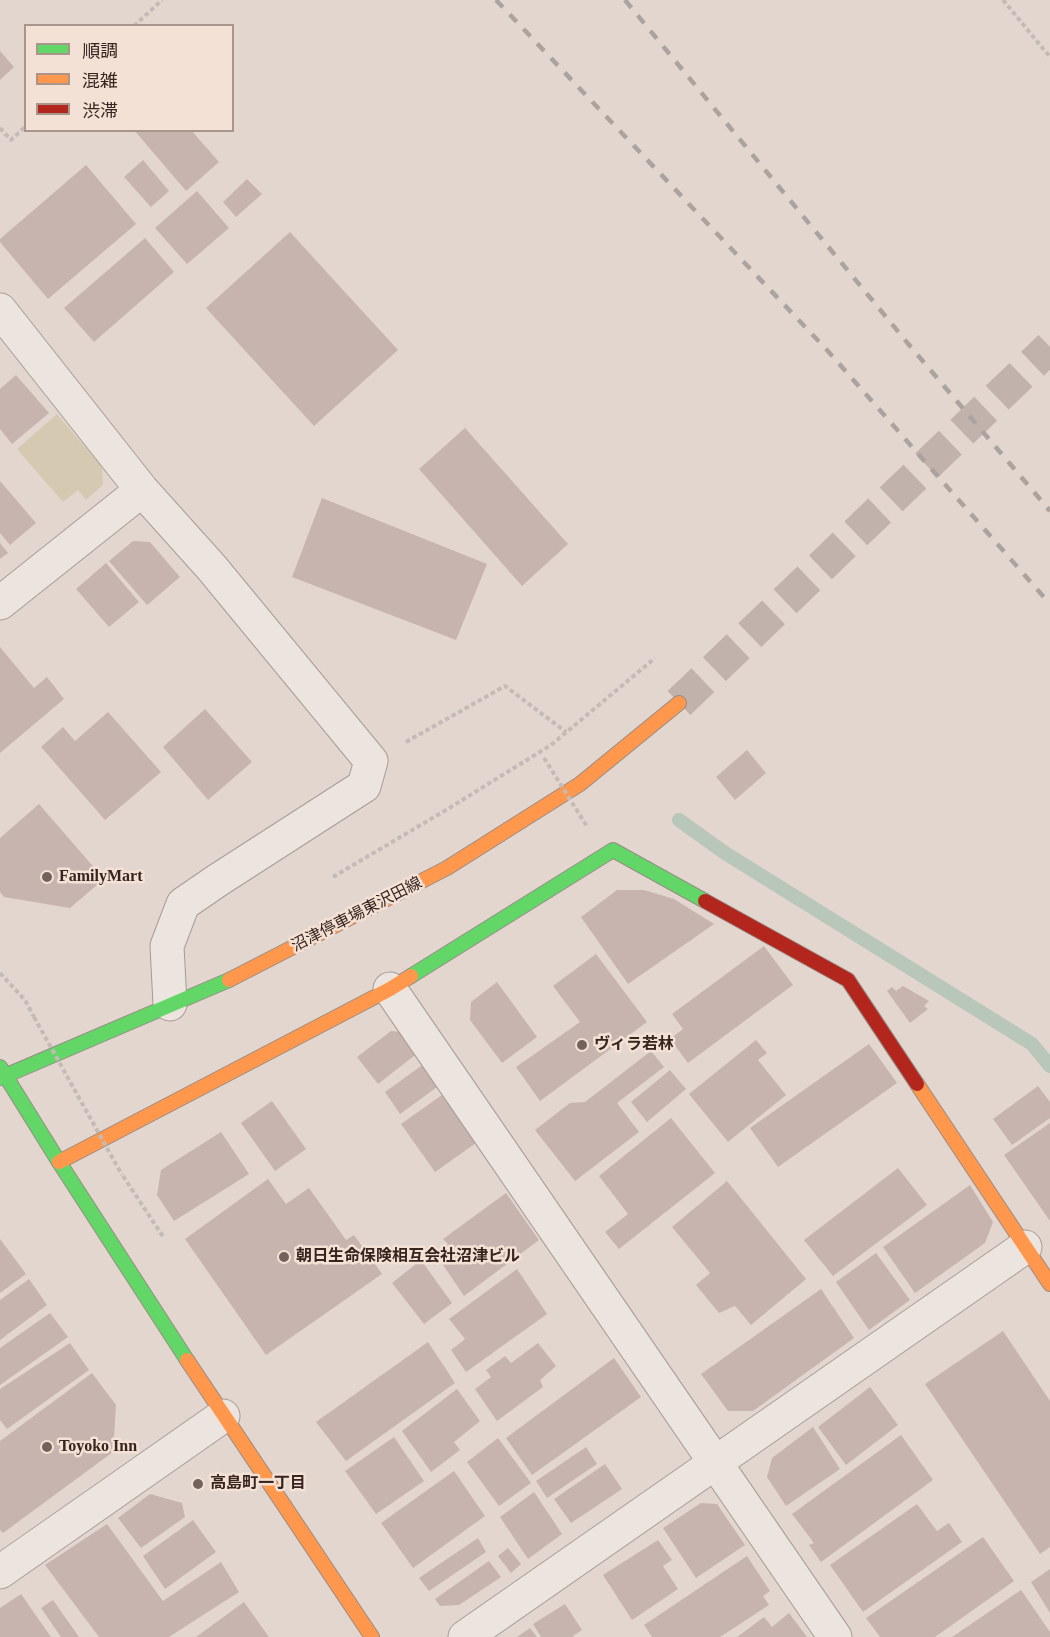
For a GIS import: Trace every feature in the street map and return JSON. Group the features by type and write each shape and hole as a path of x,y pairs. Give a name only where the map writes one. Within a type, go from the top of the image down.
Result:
{"street":[{"path":"0,310 142,490 212,568 371,761 364,786 183,904 167,946 170,1005"},
{"path":"0,603 142,490"},
{"name":"沼津停車場東沢田線","path":"2,1073 241,975 447,868 580,784 679,703"},
{"path":"58,1162 390,989 613,850 848,980 1050,1284"},
{"path":"390,989 835,1637"},
{"path":"2,1073 223,1416 372,1637"},
{"path":"465,1637 1025,1247"},
{"path":"0,1572 223,1416"}],"path":[{"path":"136,24 162,0"},
{"path":"1003,0 1050,57"},
{"path":"0,128 11,140 24,128"},
{"path":"325,882 551,745 655,658"},
{"path":"371,761 505,686 566,732"},
{"path":"540,752 588,828"},
{"path":"0,973 25,1000 126,1182 164,1238"}],"shaded area":[{"path":"57,414 102,467 103,485 86,500 78,490 63,502 17,449"}],"building":[{"path":"0,51 14,67 0,80"},
{"path":"136,132 193,132 219,162 186,191"},
{"path":"143,160 169,191 151,207 124,177"},
{"path":"86,165 136,224 48,299 0,242 0,239"},
{"path":"247,179 262,194 236,217 223,202"},
{"path":"197,191 229,228 187,264 155,228"},
{"path":"290,232 398,350 314,426 206,308"},
{"path":"145,238 174,272 94,342 64,308"},
{"path":"16,375 49,413 12,444 0,429 0,389"},
{"path":"465,428 568,544 522,586 419,469"},
{"path":"0,481 36,523 10,545 0,533"},
{"path":"322,498 487,564 456,640 292,577"},
{"path":"133,541 150,542 180,577 147,605 109,561"},
{"path":"0,543 8,553 0,559"},
{"path":"106,563 139,602 109,627 76,589"},
{"path":"0,647 34,688 47,677 64,699 0,753"},
{"path":"205,709 252,762 208,800 163,747"},
{"path":"108,712 161,772 105,820 41,747 63,727 75,741"},
{"path":"747,750 766,773 735,800 716,777"},
{"path":"39,804 104,879 70,908 4,897 0,892 0,838"},
{"path":"617,890 644,890 674,899 714,924 628,984 581,917"},
{"path":"764,946 793,985 688,1063 670,1039 683,1029 672,1014"},
{"name":"ヴィラ若林","path":"596,954 647,1022 540,1101 516,1067 580,1022 553,986"},
{"path":"497,982 537,1037 502,1063 470,1020 471,1002"},
{"path":"903,986 929,1001 924,1006 928,1009 910,1023 887,991 892,987 896,991"},
{"path":"391,1031 403,1032 419,1052 378,1084 357,1057"},
{"path":"756,1040 767,1053 758,1060 786,1095 728,1142 689,1094"},
{"path":"869,1044 897,1083 778,1167 750,1128"},
{"path":"651,1051 664,1067 617,1103 639,1132 575,1181 535,1130 570,1103 585,1102"},
{"path":"428,1061 444,1082 400,1114 385,1092"},
{"path":"670,1070 686,1089 647,1122 631,1102"},
{"path":"1038,1086 1050,1102 1050,1118 1012,1145 993,1119"},
{"path":"442,1095 476,1143 435,1172 401,1124"},
{"path":"272,1101 306,1149 275,1171 241,1123"},
{"path":"671,1118 715,1173 619,1249 605,1232 628,1214 599,1176"},
{"path":"1050,1123 1050,1221 1004,1155"},
{"path":"221,1132 249,1174 174,1221 157,1195 161,1170"},
{"path":"898,1168 927,1205 833,1276 804,1240"},
{"name":"朝日生命保険相互会社沼津ビル","path":"268,1179 286,1204 309,1188 346,1240 354,1235 382,1274 266,1355 185,1239"},
{"path":"727,1181 806,1279 751,1325 735,1306 719,1313 696,1285 710,1273 672,1227"},
{"path":"970,1185 993,1222 985,1243 915,1293 883,1247"},
{"path":"506,1193 539,1240 464,1296 435,1253 448,1244 443,1239"},
{"path":"0,1239 26,1274 0,1293"},
{"path":"876,1253 910,1300 869,1330 836,1282"},
{"path":"421,1260 452,1303 424,1324 392,1283"},
{"path":"517,1269 547,1314 466,1372 451,1350 465,1339 449,1319"},
{"path":"29,1279 47,1305 0,1340 0,1300"},
{"path":"821,1289 854,1338 753,1411 728,1411 701,1374"},
{"path":"50,1313 68,1337 0,1385 0,1348"},
{"path":"1003,1331 1050,1401 1050,1547 1040,1554 925,1384"},
{"path":"428,1342 455,1383 346,1461 316,1422"},
{"path":"70,1343 89,1370 7,1429 0,1420 0,1389"},
{"path":"538,1343 556,1366 540,1380 543,1387 497,1421 475,1389 491,1377 486,1370 505,1356 511,1363"},
{"path":"614,1358 641,1397 532,1475 506,1438"},
{"path":"92,1373 116,1405 113,1452 3,1533 0,1530 0,1441"},
{"path":"870,1387 898,1425 846,1465 818,1427"},
{"path":"457,1389 480,1421 454,1442 460,1450 431,1472 402,1431"},
{"path":"813,1427 840,1469 786,1506 767,1477 772,1458"},
{"path":"901,1435 933,1480 821,1562 809,1545 814,1543 792,1514"},
{"path":"394,1437 424,1481 376,1514 345,1471"},
{"path":"498,1438 531,1483 499,1506 467,1462"},
{"path":"586,1447 597,1464 547,1498 536,1481"},
{"path":"605,1464 622,1489 571,1523 554,1499"},
{"path":"454,1471 485,1516 413,1568 381,1523"},
{"path":"534,1492 562,1534 528,1559 500,1517"},
{"path":"150,1494 182,1503 185,1517 141,1548 118,1518"},
{"path":"701,1503 717,1504 745,1545 696,1578 663,1528"},
{"path":"917,1504 937,1531 949,1523 962,1542 863,1612 830,1565"},
{"path":"193,1520 216,1552 165,1589 143,1556"},
{"path":"107,1524 163,1601 221,1562 239,1592 169,1637 99,1637 45,1565"},
{"path":"983,1537 1014,1581 935,1637 880,1637 866,1618"},
{"path":"478,1538 486,1552 429,1591 419,1578"},
{"path":"658,1540 672,1560 663,1566 678,1589 632,1620 603,1575"},
{"path":"508,1548 521,1564 511,1573 498,1556"},
{"path":"747,1556 770,1591 763,1596 769,1605 720,1637 652,1637 644,1625"},
{"path":"489,1561 501,1577 459,1605 440,1606 435,1599"},
{"path":"1050,1569 1050,1613 1031,1582"},
{"path":"1021,1590 1050,1632 1050,1637 952,1637"},
{"path":"21,1594 51,1637 0,1637 0,1608"},
{"path":"53,1600 79,1637 61,1637 41,1608"},
{"path":"244,1602 269,1637 196,1637"},
{"path":"565,1604 582,1630 574,1637 541,1637 533,1624"},
{"path":"789,1613 807,1637 737,1637 764,1617 772,1627"},
{"path":"530,1628 537,1637 517,1637"}],"waterway":[{"path":"679,820 725,853 1032,1044 1050,1066"}],"tunnel":[{"path":"679,703 1050,347"}],"railway":[{"path":"496,0 827,350 1050,604"},
{"path":"625,0 910,346 1050,511"}],"traffic: fast":[{"path":"411,976 613,850 705,901"},
{"path":"0,1078 229,980"},
{"path":"0,1067 187,1360"}],"traffic: slow":[{"path":"229,980 447,868 580,784 679,703"},
{"path":"59,1162 411,976"},
{"path":"917,1084 1050,1284"},
{"path":"187,1360 372,1637"}],"traffic: jam":[{"path":"705,901 848,980 917,1084"}],"place":[{"name":"FamilyMart","path":"47,877"},
{"name":"ヴィラ若林","path":"582,1045"},
{"name":"朝日生命保険相互会社沼津ビル","path":"284,1257"},
{"name":"Toyoko Inn","path":"47,1447"},
{"name":"高島町一丁目","path":"198,1484"}]}
